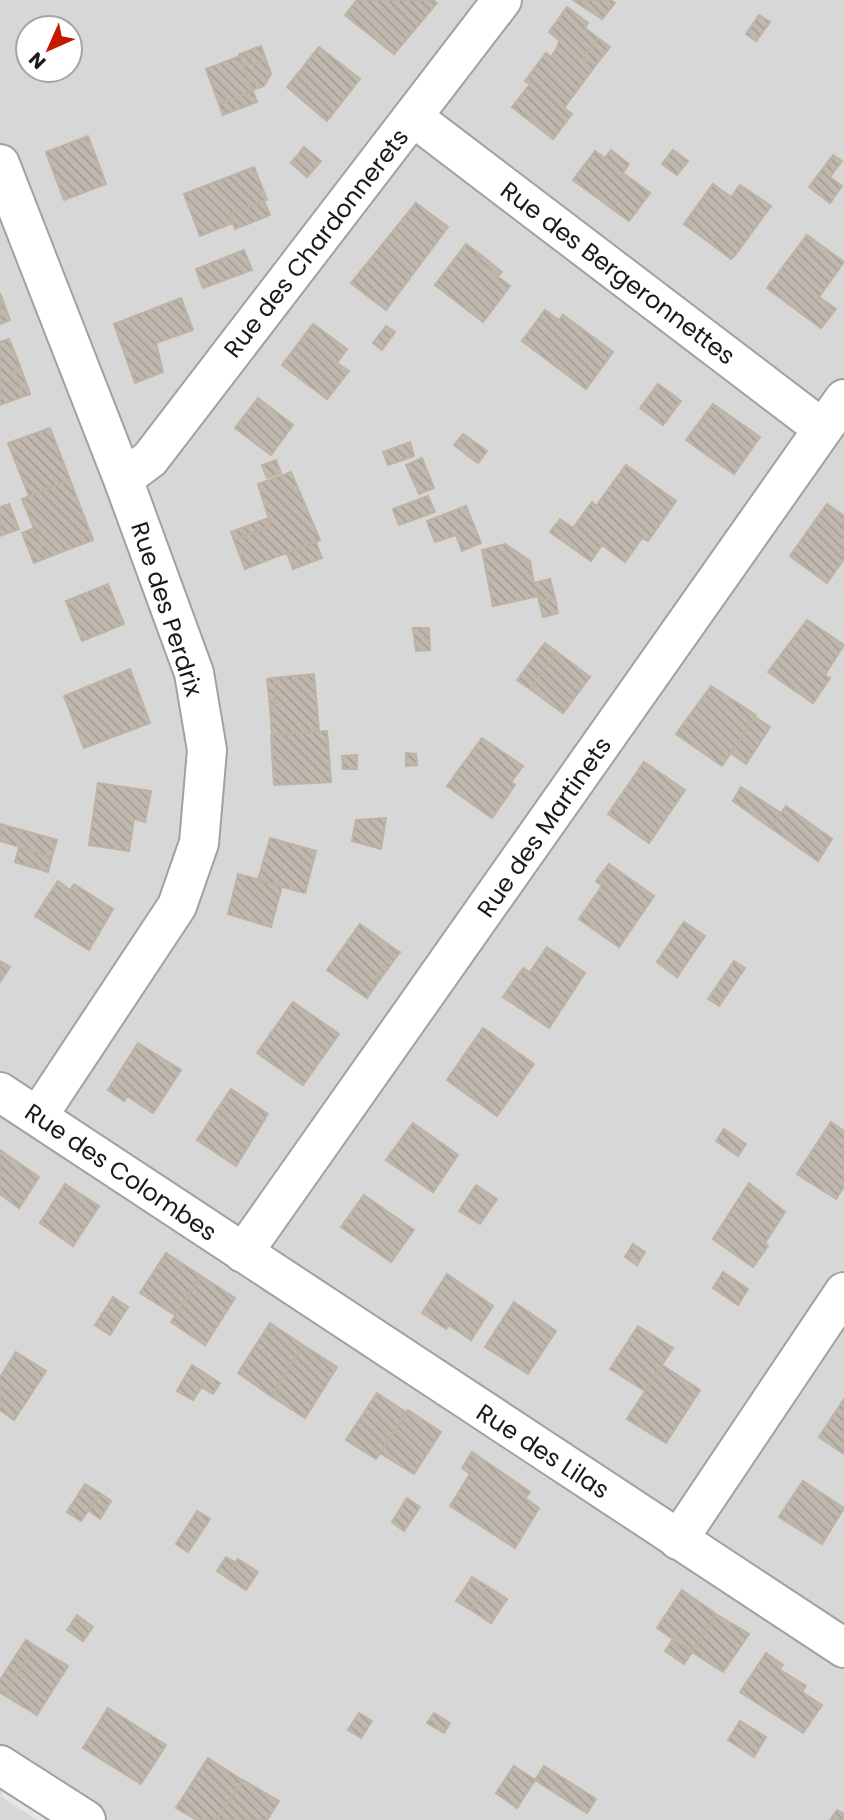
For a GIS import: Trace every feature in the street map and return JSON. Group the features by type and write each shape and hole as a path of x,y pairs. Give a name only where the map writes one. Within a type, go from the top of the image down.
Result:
{"street":[{"name":"Rue des Chardonnerets","path":"123,479 150,459 502,0"},
{"name":"Rue des Bergeronnettes","path":"413,117 833,414"},
{"name":"Rue des Perdrix","path":"0,164 123,479 194,673 207,750 199,843 177,905 38,1116"},
{"name":"Rue des Martinets","path":"243,1253 833,414"},
{"name":"Rue des Colombes","path":"0,1092 243,1253"},
{"name":"Rue des Lilas","path":"243,1253 844,1648"},
{"path":"678,1541 844,1292"},
{"path":"0,1765 86,1820"}],"shaded area":[{"path":"0,0 844,0 844,1820 0,1820"},
{"path":"6,1787 57,1820 37,1820 0,1796"}],"building":[{"path":"357,0 433,0 437,3 394,54 345,15"},
{"path":"573,0 611,0 615,3 602,19"},
{"path":"567,7 588,23 585,28 598,38 583,58 595,66 564,108 572,114 553,139 512,107 530,84 525,81 546,53 551,57 557,48 559,40 549,32"},
{"path":"759,15 770,22 756,41 746,34"},
{"path":"598,38 610,47 595,66 583,58"},
{"path":"261,46 266,60 254,65 248,51"},
{"path":"319,47 360,79 327,121 287,87"},
{"path":"248,51 254,65 266,60 271,74 264,86 252,90 239,54"},
{"path":"240,56 253,91 219,104 206,69"},
{"path":"253,91 257,102 223,115 219,104"},
{"path":"88,136 106,184 64,200 46,152"},
{"path":"304,147 321,161 307,177 291,163"},
{"path":"611,150 629,164 623,173 650,193 629,221 573,180 595,151 605,158"},
{"path":"673,150 688,161 677,175 662,164"},
{"path":"833,155 842,161 830,177 842,186 830,203 809,187"},
{"path":"254,167 267,200 229,214 233,223 200,236 184,194"},
{"path":"713,184 731,197 740,185 771,206 736,254 714,237 710,243 684,224"},
{"path":"264,201 270,215 235,229 229,214"},
{"path":"416,203 448,227 386,310 351,283"},
{"path":"807,235 844,262 819,297 836,309 821,328 767,288"},
{"path":"714,237 736,254 731,259 710,243"},
{"path":"466,244 481,255 476,260 510,286 483,322 435,285"},
{"path":"244,250 252,270 203,288 196,269"},
{"path":"481,255 502,272 498,276 476,260"},
{"path":"0,293 10,320 0,324"},
{"path":"181,298 193,330 156,343 163,372 135,383 114,324"},
{"path":"545,310 559,320 563,315 613,352 586,389 522,341"},
{"path":"313,324 347,349 337,363 349,371 327,399 282,365"},
{"path":"386,326 395,332 382,350 373,343"},
{"path":"9,339 20,366 14,369 24,396 0,405 0,342"},
{"path":"20,366 30,394 24,396 14,369"},
{"path":"658,384 681,401 663,425 640,408"},
{"path":"258,398 293,425 271,455 235,428"},
{"path":"713,404 760,437 734,474 686,440"},
{"path":"50,428 70,480 29,496 8,443"},
{"path":"463,434 487,451 478,463 454,445"},
{"path":"410,442 414,456 388,465 383,452"},
{"path":"422,458 434,488 419,494 406,465"},
{"path":"276,460 281,473 267,478 262,465"},
{"path":"626,465 676,501 648,541 642,538 625,562 602,545 591,561 550,532 560,519 573,528 592,502 596,506"},
{"path":"291,472 320,540 245,569 234,540 271,526 258,484"},
{"path":"70,480 93,540 46,558 22,499"},
{"path":"428,496 435,512 399,525 393,509"},
{"path":"9,504 19,529 0,536 0,507"},
{"path":"827,504 844,516 844,559 827,583 790,556"},
{"path":"466,506 481,543 462,551 456,535 435,542 427,521"},
{"path":"268,518 271,526 234,540 231,532"},
{"path":"34,528 46,558 34,563 22,533"},
{"path":"316,542 322,558 293,569 287,553"},
{"path":"505,544 530,561 534,583 550,579 555,598 539,601 538,596 493,606 482,550"},
{"path":"108,584 124,624 82,641 66,601"},
{"path":"555,598 558,613 543,617 539,601"},
{"path":"807,620 844,645 825,675 830,678 813,703 768,672"},
{"path":"413,628 429,628 430,650 416,651"},
{"path":"545,643 557,652 530,689 517,680"},
{"path":"557,652 590,677 563,713 530,689"},
{"path":"130,669 150,723 84,748 64,696"},
{"path":"314,674 319,731 272,735 270,707 275,707 274,678"},
{"path":"274,678 275,707 270,707 267,679"},
{"path":"711,686 756,715 722,766 676,734"},
{"path":"755,717 770,727 746,764 731,753"},
{"path":"327,731 331,782 274,785 271,735"},
{"path":"482,738 523,766 511,782 515,785 492,818 447,786"},
{"path":"406,753 416,754 417,765 406,766"},
{"path":"357,755 357,769 343,769 342,756"},
{"path":"644,762 685,790 649,843 608,814"},
{"path":"98,783 151,791 145,822 134,819 129,851 89,845"},
{"path":"741,787 781,813 771,828 733,801"},
{"path":"786,806 832,839 818,861 771,828"},
{"path":"386,818 381,849 352,841 356,820"},
{"path":"0,824 57,840 52,857 0,841"},
{"path":"270,838 316,851 305,893 258,880"},
{"path":"19,847 52,857 48,872 15,862"},
{"path":"609,864 654,896 619,947 579,919 602,886 596,881"},
{"path":"238,874 282,886 271,927 228,914"},
{"path":"58,881 70,890 74,884 113,909 89,950 35,916"},
{"path":"684,922 705,936 677,977 657,962"},
{"path":"360,924 396,950 375,979 378,982 367,998 327,970"},
{"path":"547,947 585,973 549,1028 503,997 523,968 530,972"},
{"path":"396,950 400,952 378,982 375,979"},
{"path":"0,961 10,967 0,982"},
{"path":"734,961 745,968 719,1006 708,999"},
{"path":"293,1002 339,1034 303,1085 257,1053"},
{"path":"483,1028 534,1064 497,1116 447,1080"},
{"path":"138,1043 181,1070 153,1113 127,1096 124,1101 108,1090"},
{"path":"231,1089 268,1114 236,1166 197,1140"},
{"path":"831,1122 844,1131 844,1187 836,1199 797,1174"},
{"path":"413,1123 458,1155 433,1192 386,1160"},
{"path":"724,1129 746,1144 738,1156 716,1141"},
{"path":"0,1150 39,1177 19,1208 0,1194"},
{"path":"749,1183 785,1212 765,1243 768,1246 753,1267 713,1239"},
{"path":"65,1184 99,1206 73,1246 40,1223"},
{"path":"476,1185 497,1199 480,1224 459,1211"},
{"path":"364,1195 414,1230 391,1262 341,1227"},
{"path":"633,1244 645,1252 637,1265 625,1257"},
{"path":"166,1253 201,1276 175,1315 140,1293"},
{"path":"723,1272 748,1289 738,1305 713,1288"},
{"path":"447,1274 493,1306 471,1340 449,1325 446,1329 422,1313"},
{"path":"201,1276 235,1298 205,1345 171,1322"},
{"path":"113,1297 128,1307 110,1335 95,1325"},
{"path":"514,1302 556,1331 528,1374 485,1347"},
{"path":"270,1323 303,1345 271,1396 238,1373"},
{"path":"638,1326 673,1348 645,1391 610,1369"},
{"path":"303,1345 337,1367 305,1418 271,1396"},
{"path":"16,1352 46,1371 14,1420 0,1410 0,1377"},
{"path":"192,1365 209,1376 193,1400 177,1391"},
{"path":"662,1365 700,1390 666,1443 627,1419"},
{"path":"209,1376 220,1383 213,1394 201,1387"},
{"path":"377,1393 407,1413 376,1459 346,1440"},
{"path":"844,1399 844,1454 819,1437"},
{"path":"408,1410 441,1432 414,1474 380,1453"},
{"path":"472,1452 530,1492 525,1498 539,1508 515,1548 450,1506 470,1474 462,1468"},
{"path":"803,1481 844,1508 822,1544 779,1517"},
{"path":"85,1484 100,1493 81,1521 67,1512"},
{"path":"100,1493 111,1501 100,1519 88,1510"},
{"path":"407,1498 420,1507 404,1531 392,1522"},
{"path":"197,1511 210,1519 188,1552 176,1544"},
{"path":"226,1557 235,1562 226,1577 217,1571"},
{"path":"238,1559 258,1572 246,1590 226,1577"},
{"path":"472,1577 487,1586 471,1610 456,1601"},
{"path":"487,1586 507,1599 491,1623 471,1610"},
{"path":"682,1590 716,1614 692,1652 657,1628"},
{"path":"716,1614 749,1634 723,1672 692,1652"},
{"path":"77,1615 93,1627 83,1641 67,1630"},
{"path":"673,1639 692,1652 684,1664 665,1651"},
{"path":"26,1640 35,1646 4,1695 0,1692 0,1680"},
{"path":"35,1646 68,1666 37,1715 4,1695"},
{"path":"766,1653 783,1665 779,1669 806,1686 802,1692 822,1705 803,1733 740,1692"},
{"path":"108,1708 166,1745 141,1784 83,1748"},
{"path":"359,1713 372,1721 361,1738 348,1730"},
{"path":"434,1713 450,1723 444,1733 427,1723"},
{"path":"740,1721 766,1737 754,1757 728,1740"},
{"path":"208,1758 242,1780 216,1820 197,1820 176,1808"},
{"path":"514,1766 535,1780 517,1808 496,1793"},
{"path":"544,1766 596,1799 587,1813 535,1780"},
{"path":"243,1780 279,1801 267,1820 216,1820"},
{"path":"837,1810 844,1814 844,1820 830,1820"}]}
